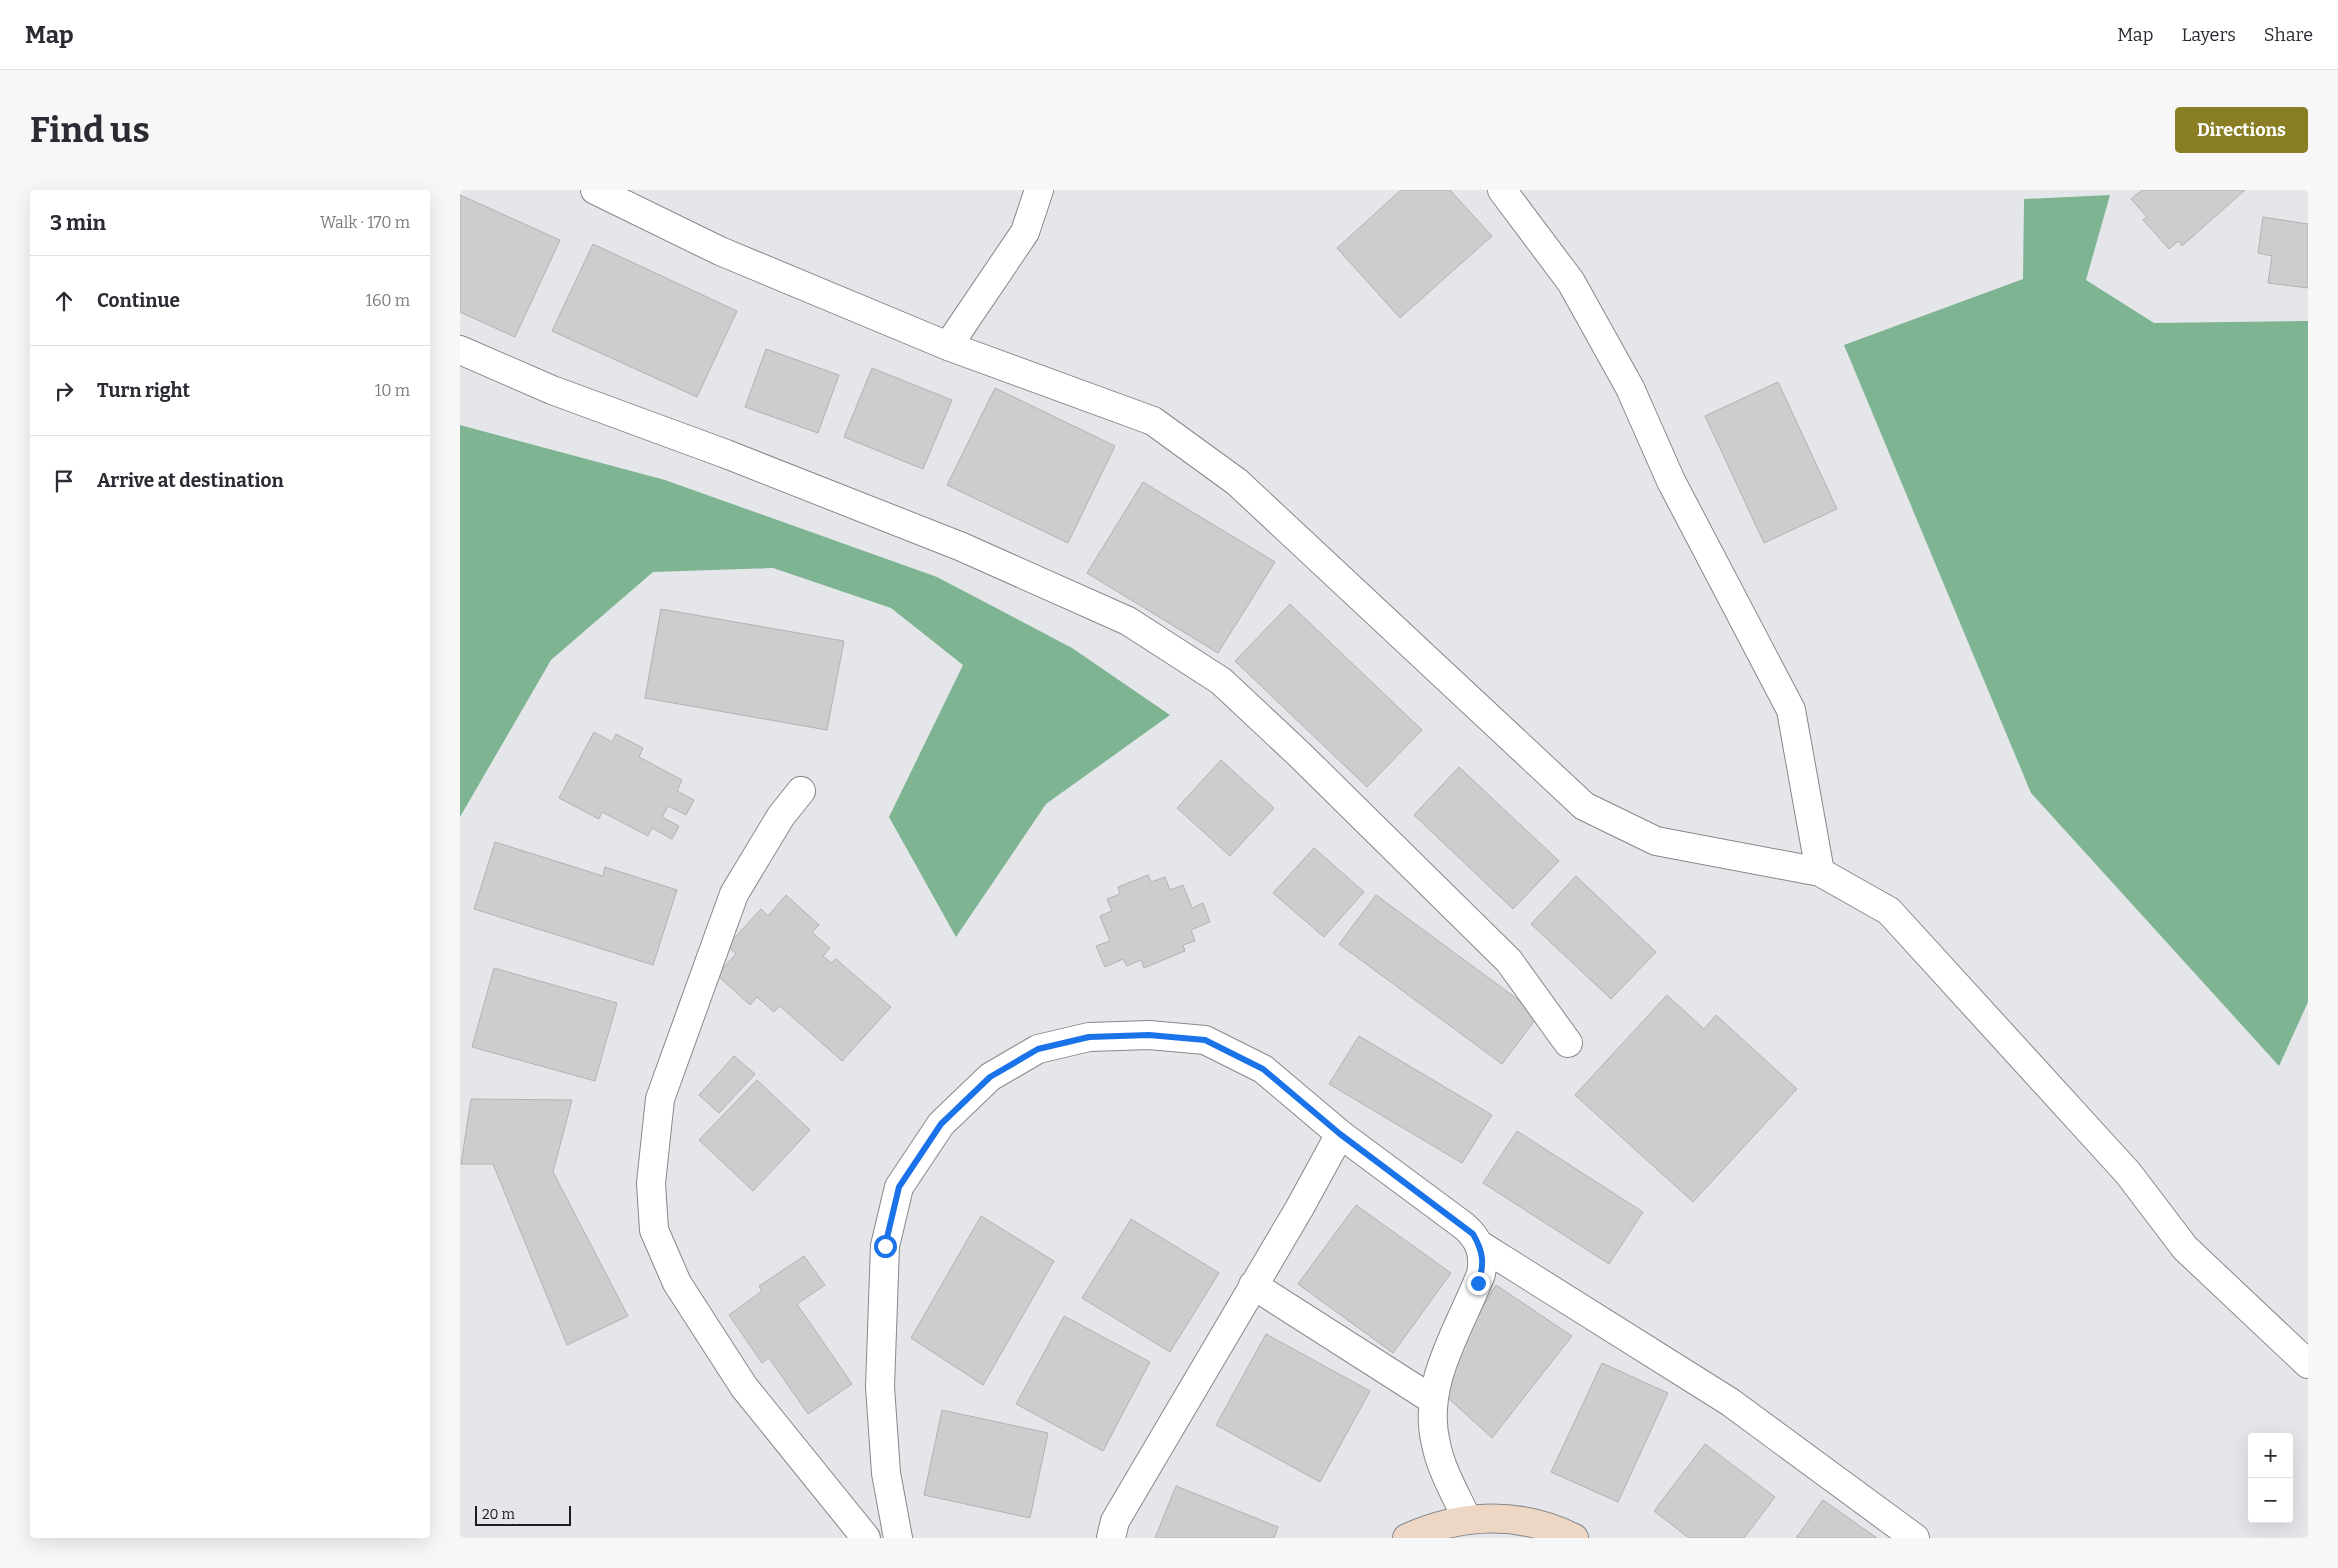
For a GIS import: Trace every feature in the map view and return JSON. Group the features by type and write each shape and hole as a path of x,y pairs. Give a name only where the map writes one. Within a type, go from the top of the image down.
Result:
{"main road":[{"path":"1407,1538 1431,1527 1467,1519 1510,1518 1553,1528 1574,1538"}],"street":[{"path":"595,190 720,251 948,346 1153,421 1237,482 1584,806 1656,841 1820,872 1889,911 2128,1173 2185,1248 2308,1364"},
{"path":"948,346 1024,232 1039,190"},
{"path":"1502,190 1571,282 1630,388 1671,481 1791,710 1820,872"},
{"path":"460,350 552,390 726,454 962,547 1128,621 1222,681 1300,754 1509,961 1568,1042"},
{"path":"801,791 781,816 734,894 660,1099 650,1183 654,1230 677,1283 744,1387 866,1538"},
{"path":"898,1538 886,1474 880,1387 885,1246 899,1187 941,1124 990,1077 1038,1049 1089,1037 1149,1035 1205,1040 1263,1069 1340,1134 1464,1226 1480,1245 1730,1402 1915,1538"},
{"path":"1111,1538 1116,1521 1340,1134"},
{"path":"1467,1519 1436,1446 1432,1423 1433,1400 1437,1380 1482,1274 1483,1264 1480,1245"},
{"path":"1253,1285 1433,1400"}],"green space":[{"path":"2110,195 2086,280 2154,323 2308,321 2308,1002 2279,1066 2031,793 1844,345 2023,279 2024,199"},
{"path":"460,425 665,480 937,577 1072,648 1170,715 1046,804 956,937 889,817 963,665 891,608 773,568 653,572 551,660 460,817"}],"building":[{"path":"1401,190 1450,190 1492,236 1400,318 1337,248"},
{"path":"2142,190 2245,190 2182,246 2178,241 2169,249 2143,220 2147,217 2131,199"},
{"path":"460,195 560,240 515,337 460,312"},
{"path":"2263,217 2308,224 2308,288 2268,283 2272,256 2258,253"},
{"path":"593,244 737,311 697,397 552,331"},
{"path":"766,349 839,375 818,433 745,407"},
{"path":"872,368 952,400 923,469 844,437"},
{"path":"1778,382 1837,509 1764,543 1705,416"},
{"path":"995,388 1115,446 1068,543 947,485"},
{"path":"1143,482 1275,562 1218,653 1087,573"},
{"path":"1290,604 1422,730 1367,787 1235,661"},
{"path":"661,609 844,641 827,730 645,698"},
{"path":"594,732 612,742 616,734 643,748 639,757 682,780 677,791 694,800 686,815 668,806 662,817 679,826 672,839 652,828 648,836 602,812 599,819 559,798"},
{"path":"1221,760 1274,808 1230,856 1177,808"},
{"path":"1459,767 1559,861 1513,909 1414,815"},
{"path":"495,842 603,876 605,867 677,890 653,965 474,909"},
{"path":"1314,848 1364,892 1324,937 1273,893"},
{"path":"1148,875 1151,882 1165,877 1170,890 1183,885 1192,908 1203,903 1210,922 1191,930 1195,941 1183,945 1185,951 1144,968 1141,960 1127,966 1123,959 1105,967 1096,946 1110,941 1100,916 1112,911 1107,899 1120,894 1118,887"},
{"path":"1576,876 1656,952 1611,999 1531,924"},
{"path":"786,895 819,925 812,932 830,948 823,956 831,963 836,959 891,1007 842,1061 780,1006 774,1012 757,997 750,1005 717,975 736,954 727,946 761,909 768,916"},
{"path":"1376,895 1539,1015 1502,1064 1339,944"},
{"path":"494,968 617,1003 595,1081 472,1047"},
{"path":"1667,995 1704,1029 1716,1015 1797,1089 1693,1202 1575,1095"},
{"path":"1359,1036 1492,1115 1462,1163 1329,1084"},
{"path":"734,1056 755,1074 719,1113 699,1095"},
{"path":"757,1080 810,1130 753,1191 699,1140"},
{"path":"471,1099 572,1100 553,1172 628,1316 567,1345 493,1164 461,1164"},
{"path":"1517,1131 1643,1212 1609,1264 1483,1183"},
{"path":"1356,1205 1451,1273 1393,1353 1298,1284"},
{"path":"981,1216 1054,1261 983,1385 911,1338"},
{"path":"1131,1219 1219,1273 1170,1352 1082,1298"},
{"path":"804,1256 825,1285 797,1304 852,1384 808,1414 769,1358 762,1363 729,1315 762,1291 759,1286"},
{"path":"1496,1285 1572,1336 1492,1438 1447,1397 1445,1369"},
{"path":"1064,1316 1150,1362 1103,1451 1016,1404"},
{"path":"1266,1334 1370,1391 1320,1482 1216,1425"},
{"path":"1602,1363 1668,1393 1618,1502 1551,1472"},
{"path":"942,1410 1048,1433 1030,1518 924,1495"},
{"path":"1705,1444 1775,1497 1744,1538 1689,1538 1654,1511"},
{"path":"1176,1486 1278,1527 1274,1538 1155,1538"},
{"path":"1823,1500 1877,1538 1796,1538"}],"route":[{"path":"885,1246 899,1187 941,1124 990,1077 1038,1049 1089,1037 1149,1035 1205,1040 1263,1069 1340,1134 1473,1234 1480,1245 1482,1254 1482,1274 1478,1283"}]}
